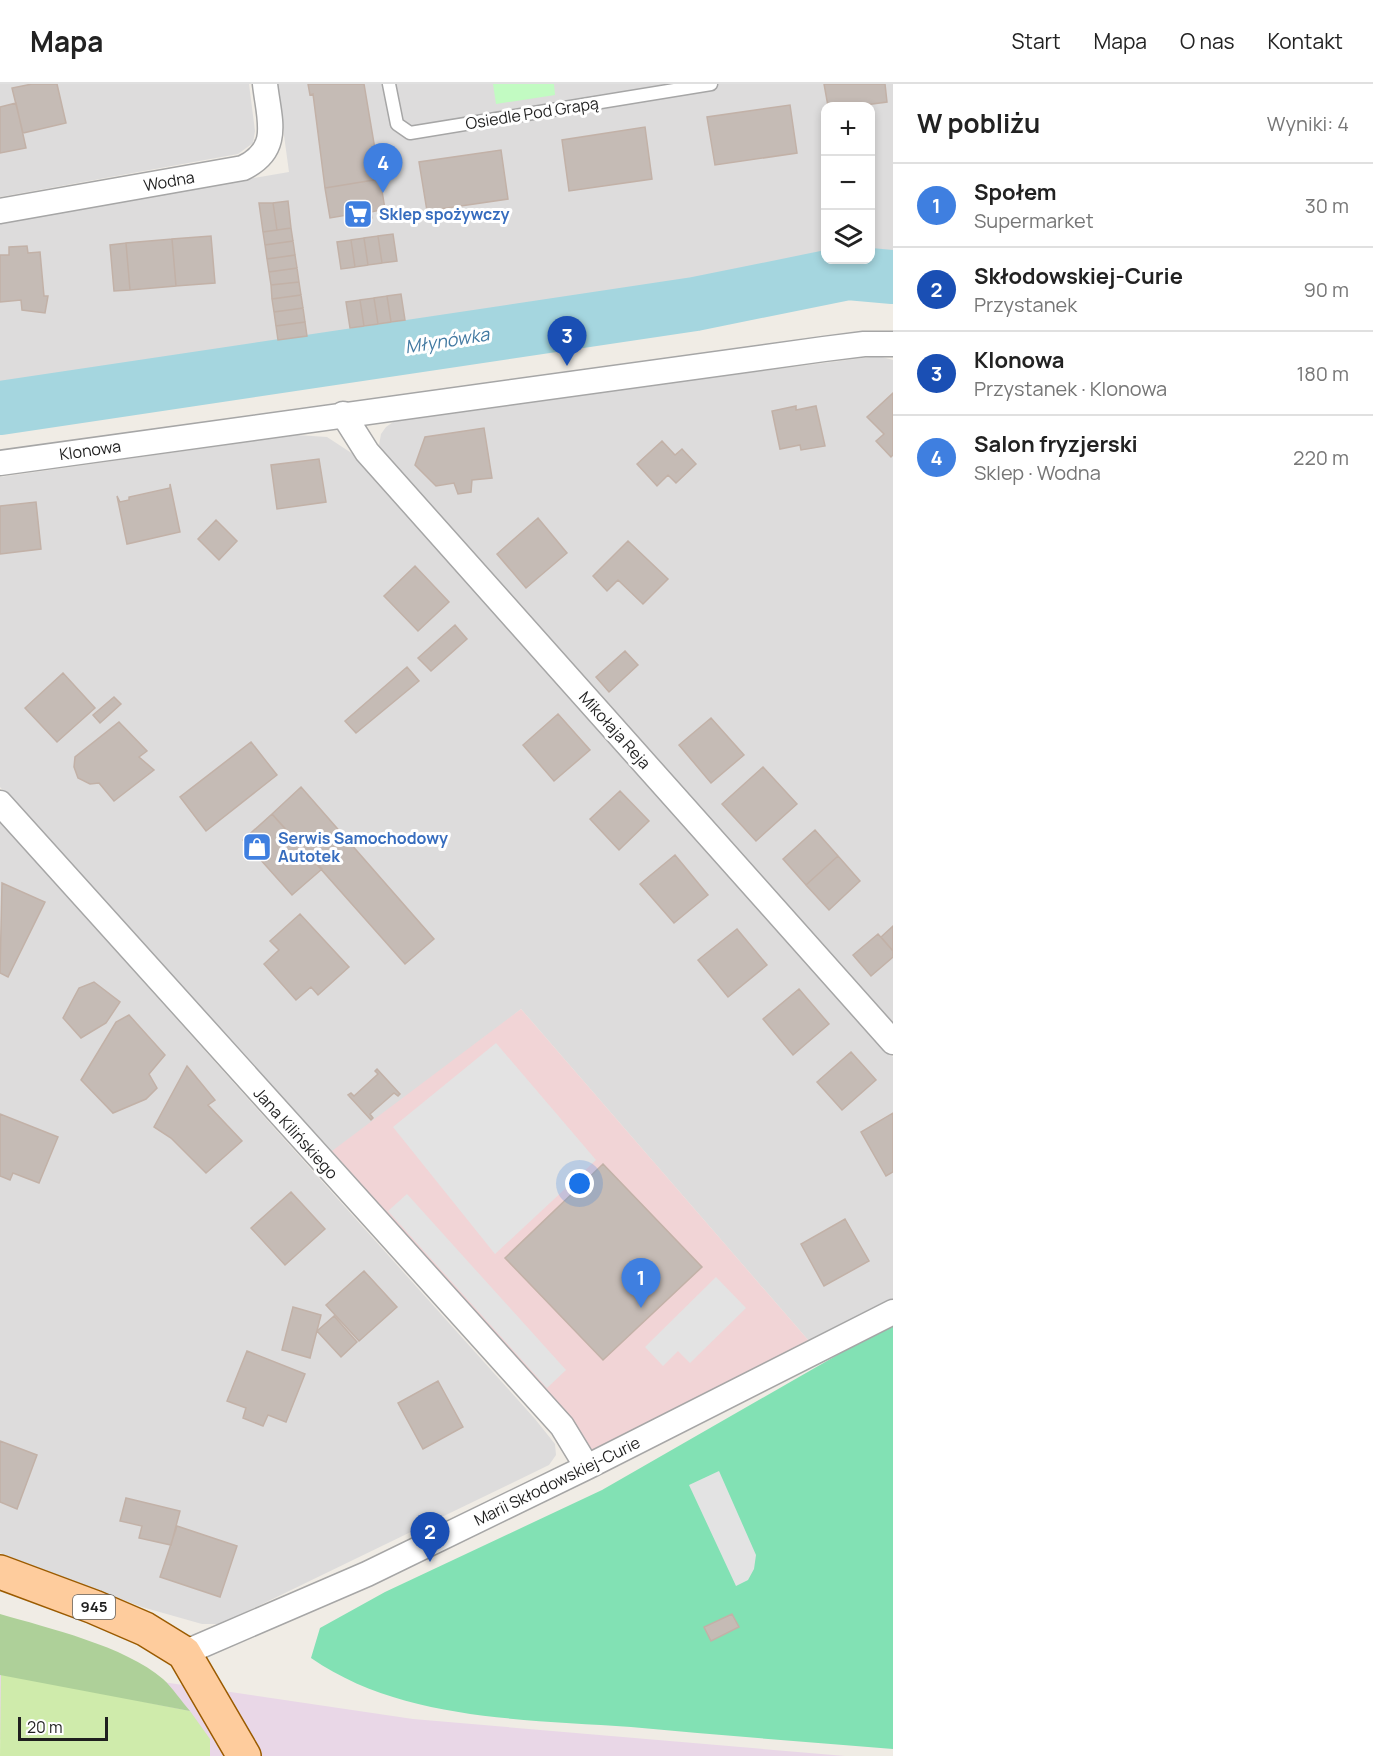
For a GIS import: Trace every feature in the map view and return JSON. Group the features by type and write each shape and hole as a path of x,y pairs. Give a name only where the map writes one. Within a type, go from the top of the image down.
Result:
{"main road":[{"name":"945","path":"0,1572 145,1629 184,1653 244,1756"}],"street":[{"name":"Wodna","path":"0,211 243,168 258,160 268,148 270,132 264,84"},
{"name":"Klonowa","path":"0,463 864,344 893,345"},
{"name":"Mikołaja Reja","path":"344,414 367,452 893,1042"},
{"name":"Jana Kilińskiego","path":"0,803 562,1426 587,1467"},
{"name":"Marii Skłodowskiej-Curie","path":"184,1653 367,1574 587,1467 893,1312"}],"lane":[{"name":"Osiedle Pod Grapą","path":"389,84 397,124 410,133 711,84"}],"shaded area":[{"path":"0,84 249,84 255,131 253,143 238,154 0,197"},
{"path":"277,84 893,84 893,257 875,258 875,102 821,102 821,264 837,264 684,296 0,396 0,221 289,172"},
{"path":"878,356 893,360 893,1023 388,462 379,445 381,434 386,427 399,418"},
{"path":"297,435 327,437 353,454 893,1057 893,1300 809,1341 521,1009 347,1150 332,1151 0,787 0,477"},
{"path":"0,822 535,1419 555,1444 556,1455 549,1465 221,1624 202,1624 142,1607 0,1553"},
{"path":"521,1009 809,1341 587,1467 562,1426 332,1151"},
{"path":"496,1043 596,1160 495,1254 393,1127"},
{"path":"407,1194 566,1370 547,1388 388,1211"},
{"path":"716,1277 746,1308 690,1363 678,1351 663,1366 645,1347"},
{"path":"719,1471 756,1555 754,1569 748,1580 736,1586 689,1485"},
{"path":"0,1658 413,1719 845,1756 139,1756 0,1739"}],"green space":[{"path":"493,84 554,84 555,95 496,104"},
{"path":"893,1323 893,1749 549,1722 465,1713 384,1694 346,1679 311,1658 320,1628 385,1592 602,1490"},
{"path":"0,1614 85,1639 128,1657 163,1679 190,1711 0,1675"},
{"path":"1,1673 190,1711 210,1739 210,1756 0,1756"}],"building":[{"path":"32,84 57,84 66,123 23,133 12,88"},
{"path":"308,84 364,84 380,179 325,188 313,94 310,95"},
{"path":"824,84 885,84 887,102 827,102"},
{"path":"16,103 26,148 0,153 0,107"},
{"path":"790,105 797,153 715,165 707,117"},
{"path":"645,127 652,179 569,191 562,140"},
{"path":"501,150 508,199 427,211 419,162"},
{"path":"380,179 385,209 371,212 372,218 348,222 347,215 330,218 325,188"},
{"path":"288,201 291,228 277,230 273,203"},
{"path":"259,203 273,203 277,230 263,232"},
{"path":"291,228 293,241 265,245 263,232"},
{"path":"393,234 397,261 382,263 378,236"},
{"path":"211,236 215,283 176,286 172,239"},
{"path":"378,236 382,263 368,265 364,238"},
{"path":"364,238 368,265 355,267 351,240"},
{"path":"172,239 176,286 130,290 126,243"},
{"path":"351,240 355,267 341,269 337,242"},
{"path":"293,241 295,255 267,259 265,245"},
{"path":"126,243 130,290 114,291 110,245"},
{"path":"27,246 28,253 40,252 44,296 48,296 45,313 22,310 21,300 0,302 0,255 9,255 9,247"},
{"path":"295,255 297,268 269,272 267,259"},
{"path":"297,268 299,282 271,285 269,272"},
{"path":"299,282 301,295 272,299 271,285"},
{"path":"401,294 405,320 391,322 387,296"},
{"path":"301,295 303,308 274,312 272,299"},
{"path":"387,296 391,322 378,324 374,298"},
{"path":"374,298 378,324 364,326 360,300"},
{"path":"360,300 364,326 350,328 346,302"},
{"path":"303,308 305,322 276,326 274,312"},
{"path":"305,322 307,336 278,340 276,326"},
{"path":"893,393 893,455 891,457 876,441 884,434 867,417"},
{"path":"796,406 796,410 816,406 825,446 801,450 800,445 780,449 772,411"},
{"path":"484,428 492,478 472,480 471,492 458,494 454,483 436,486 415,465 425,437"},
{"path":"662,441 675,455 682,449 696,464 676,483 668,475 657,486 637,464"},
{"path":"319,459 326,502 277,509 271,465"},
{"path":"170,484 180,532 127,544 117,496 120,502 129,500 129,497 170,488"},
{"path":"36,502 41,549 0,554 0,506"},
{"path":"538,518 567,553 526,588 497,554"},
{"path":"216,520 237,541 219,560 198,539"},
{"path":"628,541 668,579 643,604 618,580 607,591 593,576"},
{"path":"415,566 449,602 418,631 384,596"},
{"path":"455,625 467,639 431,671 418,658"},
{"path":"625,651 638,665 609,692 596,677"},
{"path":"407,667 419,681 356,733 345,721"},
{"path":"63,673 95,708 57,742 25,708"},
{"path":"114,697 121,704 100,723 93,715"},
{"path":"558,714 590,750 554,781 523,745"},
{"path":"711,718 744,755 711,783 679,745"},
{"path":"119,722 147,751 139,757 154,770 114,801 99,783 90,784 78,778 74,767 75,757"},
{"path":"251,742 277,775 206,831 180,797"},
{"path":"763,767 797,804 756,841 722,804"},
{"path":"301,787 434,939 405,964 272,814"},
{"path":"620,791 649,821 619,850 590,819"},
{"path":"272,814 322,869 292,895 243,840"},
{"path":"815,830 838,856 806,885 783,859"},
{"path":"675,855 708,895 674,923 640,884"},
{"path":"838,856 860,881 829,910 806,885"},
{"path":"2,883 45,902 8,977 0,973"},
{"path":"300,914 349,967 318,995 311,987 296,1000 264,964 279,950 270,941"},
{"path":"893,926 893,951 881,937"},
{"path":"737,929 767,965 728,997 698,960"},
{"path":"878,934 893,951 893,957 871,976 853,955"},
{"path":"94,982 120,1002 106,1023 81,1038 63,1018 79,988"},
{"path":"799,989 829,1024 793,1055 763,1019"},
{"path":"129,1015 165,1055 149,1074 157,1088 146,1099 113,1113 81,1080 116,1022"},
{"path":"851,1052 876,1080 842,1110 817,1082"},
{"path":"187,1066 215,1100 208,1105 242,1141 206,1173 171,1138 154,1127"},
{"path":"377,1069 400,1094 398,1096 394,1093 370,1114 373,1118 371,1120 348,1095 351,1093 354,1096 378,1074 375,1071"},
{"path":"893,1113 893,1172 886,1176 861,1132"},
{"path":"0,1114 58,1137 39,1183 13,1173 10,1180 0,1176"},
{"path":"603,1164 702,1267 603,1360 505,1258"},
{"path":"291,1192 325,1229 285,1265 251,1228"},
{"path":"845,1219 869,1261 824,1286 801,1244"},
{"path":"364,1271 397,1307 359,1341 326,1305"},
{"path":"293,1307 321,1315 310,1358 282,1350"},
{"path":"334,1316 357,1342 341,1357 317,1331"},
{"path":"247,1351 305,1374 286,1422 268,1415 263,1426 243,1418 246,1408 227,1401"},
{"path":"438,1381 463,1427 423,1449 398,1403"},
{"path":"0,1441 37,1455 17,1509 0,1502"},
{"path":"126,1498 180,1511 171,1545 139,1538 142,1526 120,1521"},
{"path":"177,1526 237,1546 220,1597 160,1577"},
{"path":"732,1614 739,1627 711,1641 704,1627"}],"waterway":[{"name":"Młynówka","path":"0,408 695,304 848,273 893,277"}],"place":[{"name":"Salon fryzjerski","path":"383,193"},
{"name":"Sklep spożywczy","path":"358,214"},
{"name":"Klonowa","path":"567,366"},
{"name":"Serwis Samochodowy Autotek","path":"257,847"},
{"name":"Społem","path":"641,1308"},
{"name":"Skłodowskiej-Curie","path":"430,1562"}]}
